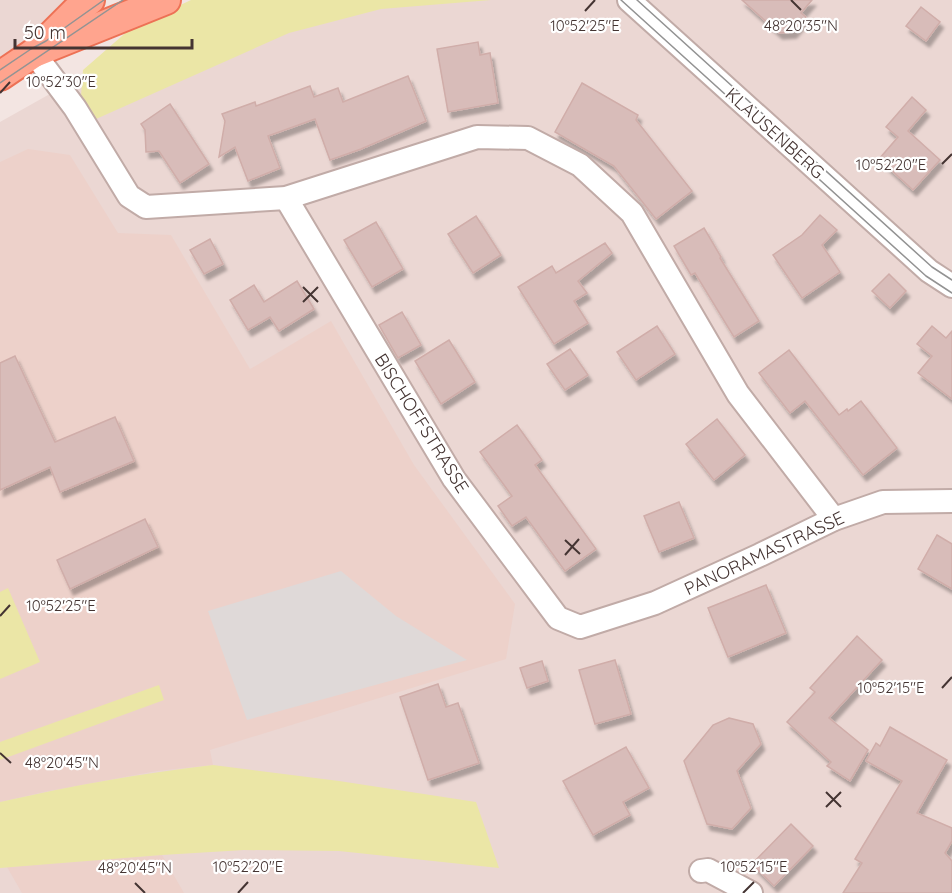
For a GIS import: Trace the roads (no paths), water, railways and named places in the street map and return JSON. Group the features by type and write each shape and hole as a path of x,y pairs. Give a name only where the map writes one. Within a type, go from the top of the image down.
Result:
{"main road":[{"path":"0,76 34,53 90,0"},
{"path":"34,53 166,0"}],"street":[{"name":"KLAUSENBERG","path":"629,0 929,271 952,286"},
{"path":"34,53 75,108 129,196 146,207 286,198 477,137 528,138 580,165 632,213 738,394 834,519"},
{"name":"BISCHOFFSTRASSE","path":"286,198 454,479 558,618 580,627"},
{"name":"PANORAMASTRASSE","path":"580,627 655,603 834,519 883,502 952,501"},
{"path":"701,871 708,870 751,893"}],"tram line":[{"path":"0,70 104,0"},
{"path":"0,83 123,0"},
{"path":"621,0 926,276 952,293"},
{"path":"637,0 932,267 952,280"}]}
